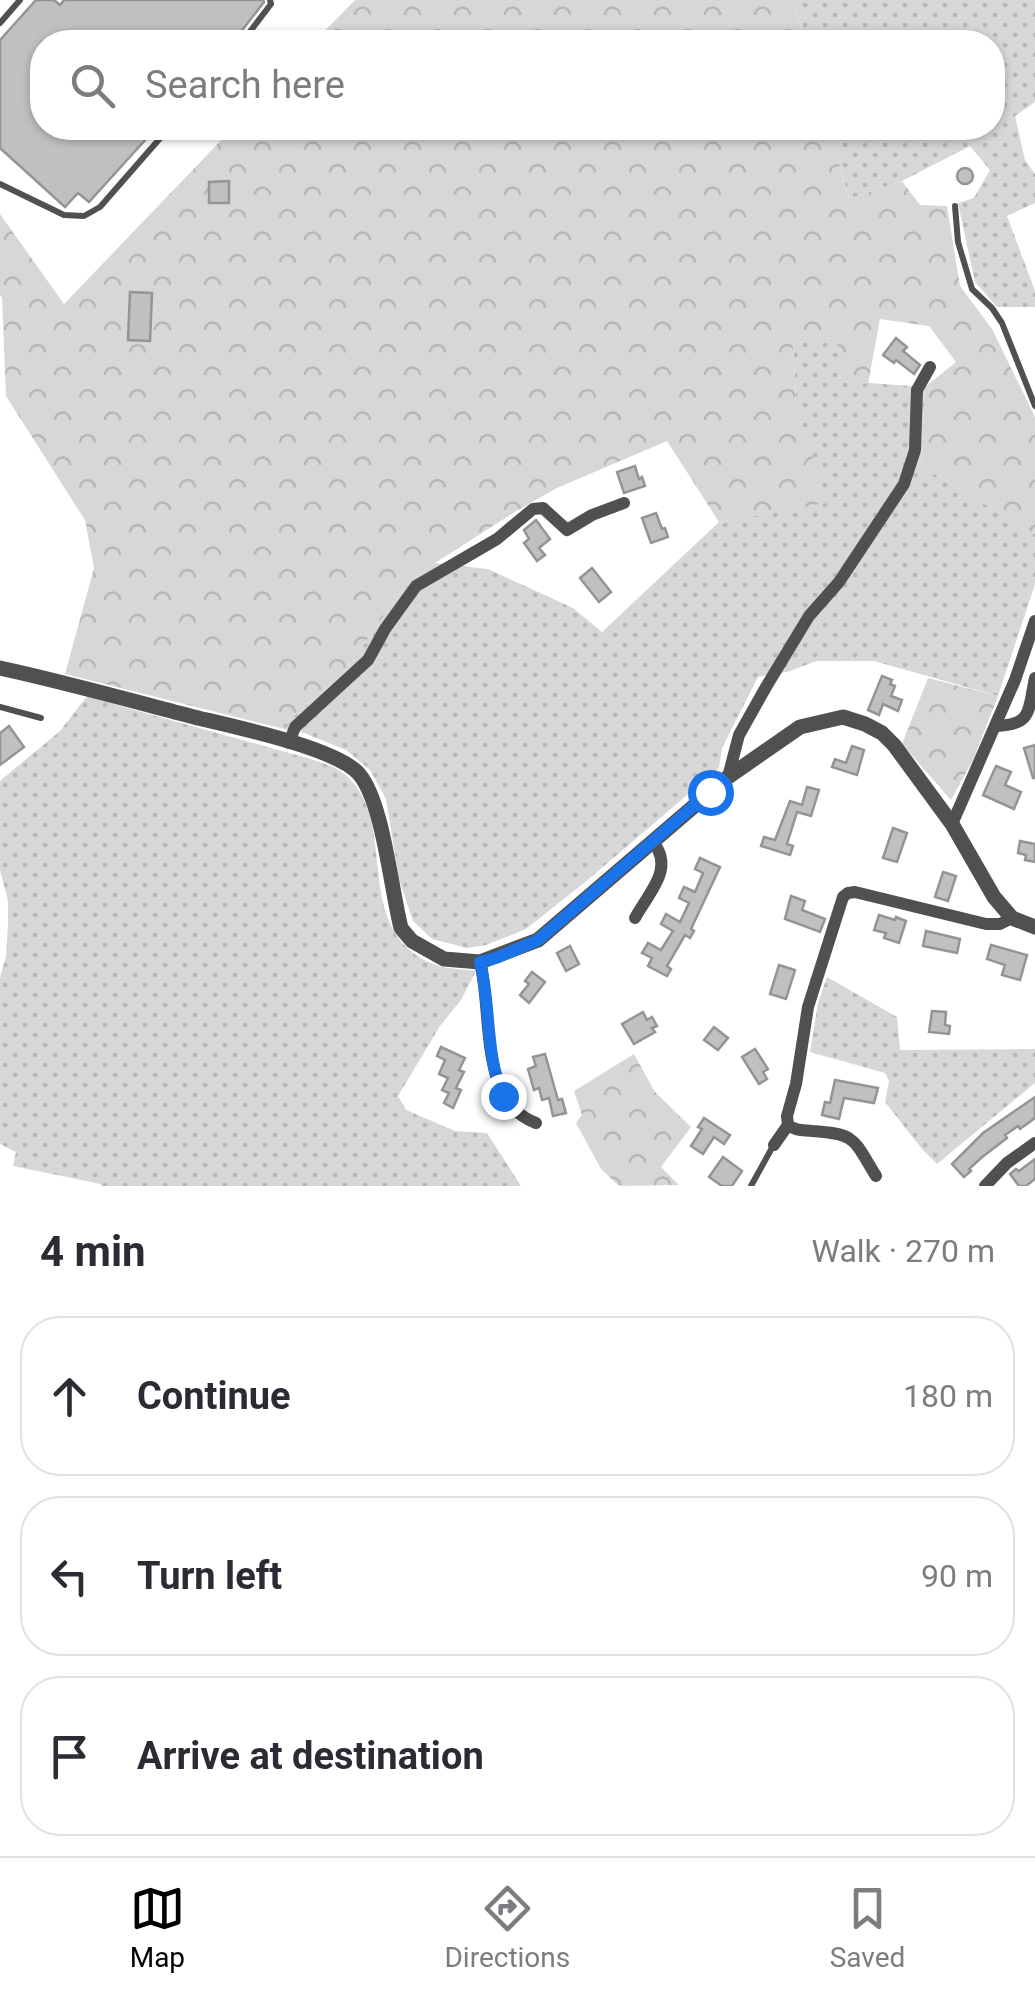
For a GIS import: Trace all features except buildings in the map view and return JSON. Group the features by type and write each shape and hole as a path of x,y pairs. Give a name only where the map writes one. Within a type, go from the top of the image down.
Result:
{"street":[{"path":"728,777 740,735 766,687 809,616 840,582 904,484 915,450 918,390 930,367"},
{"path":"289,743 295,727 368,660 416,586 497,539 533,509 543,508 567,530 624,503"},
{"path":"952,824 1015,680 1035,621"},
{"path":"0,668 289,743 345,762 359,774 372,795 401,928 412,941 444,958 480,962 538,940 728,777 800,727 842,717 882,733 894,745 952,824 994,897 1012,918 1035,926"},
{"path":"996,726 1024,720 1035,678"},
{"path":"634,918 663,869 662,853 654,842"},
{"path":"774,1145 788,1125 808,1008 843,898 848,893 986,924 1000,924 1012,918"},
{"path":"480,962 496,1079 513,1110 536,1124"},
{"path":"788,1125 794,1130 840,1133 855,1142 876,1176"},
{"path":"985,1186 994,1174 1035,1143"}],"lane":[{"path":"251,30 270,0"},
{"path":"0,23 18,1"},
{"path":"0,184 64,215 84,216 100,208 160,140"},
{"path":"955,206 958,242 972,289 1002,323 1035,406"},
{"path":"0,707 41,718"},
{"path":"752,1186 774,1145"}],"green space":[{"path":"355,0 793,0 802,30 326,30"},
{"path":"793,0 1035,0 1035,102 1015,116 1025,160 1035,174 1035,203 1007,216 1035,291 1035,307 997,307 975,282 958,203 974,198 990,170 970,146 902,181 849,199 832,140 1005,140 1005,30 802,30"},
{"path":"221,140 832,140 849,199 902,181 920,205 947,206 960,286 992,329 1035,417 1035,534 921,466 925,387 956,362 929,326 880,319 868,384 841,381 837,338 793,342 796,403 827,503 719,522 667,441 557,488 435,563 402,589 345,672 280,728 65,674 94,568 85,520 6,396 0,214 64,304"},
{"path":"838,338 841,381 925,387 921,466 1035,534 1035,584 998,696 874,661 817,661 758,677 722,748 719,768 584,883 526,929 486,945 467,948 432,939 413,921 399,879 386,799 370,770 346,750 280,728 345,672 402,589 435,563 488,569 573,608 602,632 719,522 826,503 796,403 793,341"},
{"path":"928,678 998,696 973,760 951,800 902,744"},
{"path":"88,695 311,759 340,771 359,790 369,814 390,924 406,946 431,963 476,971 398,1096 406,1110 455,1131 487,1133 521,1186 101,1186 13,1166 16,1152 0,1144 0,978 6,956 8,901 0,870 0,781 60,731"},
{"path":"827,977 897,1017 900,1050 1035,1049 1035,1083 937,1164 885,1102 889,1081 885,1073 810,1052 818,1003"},
{"path":"634,1054 655,1092 691,1127 661,1167 679,1185 619,1186 601,1169 576,1123 582,1115 574,1091"}],"route":[{"path":"503,1096 492,1056 480,962 538,940 558,926 710,792"}]}
